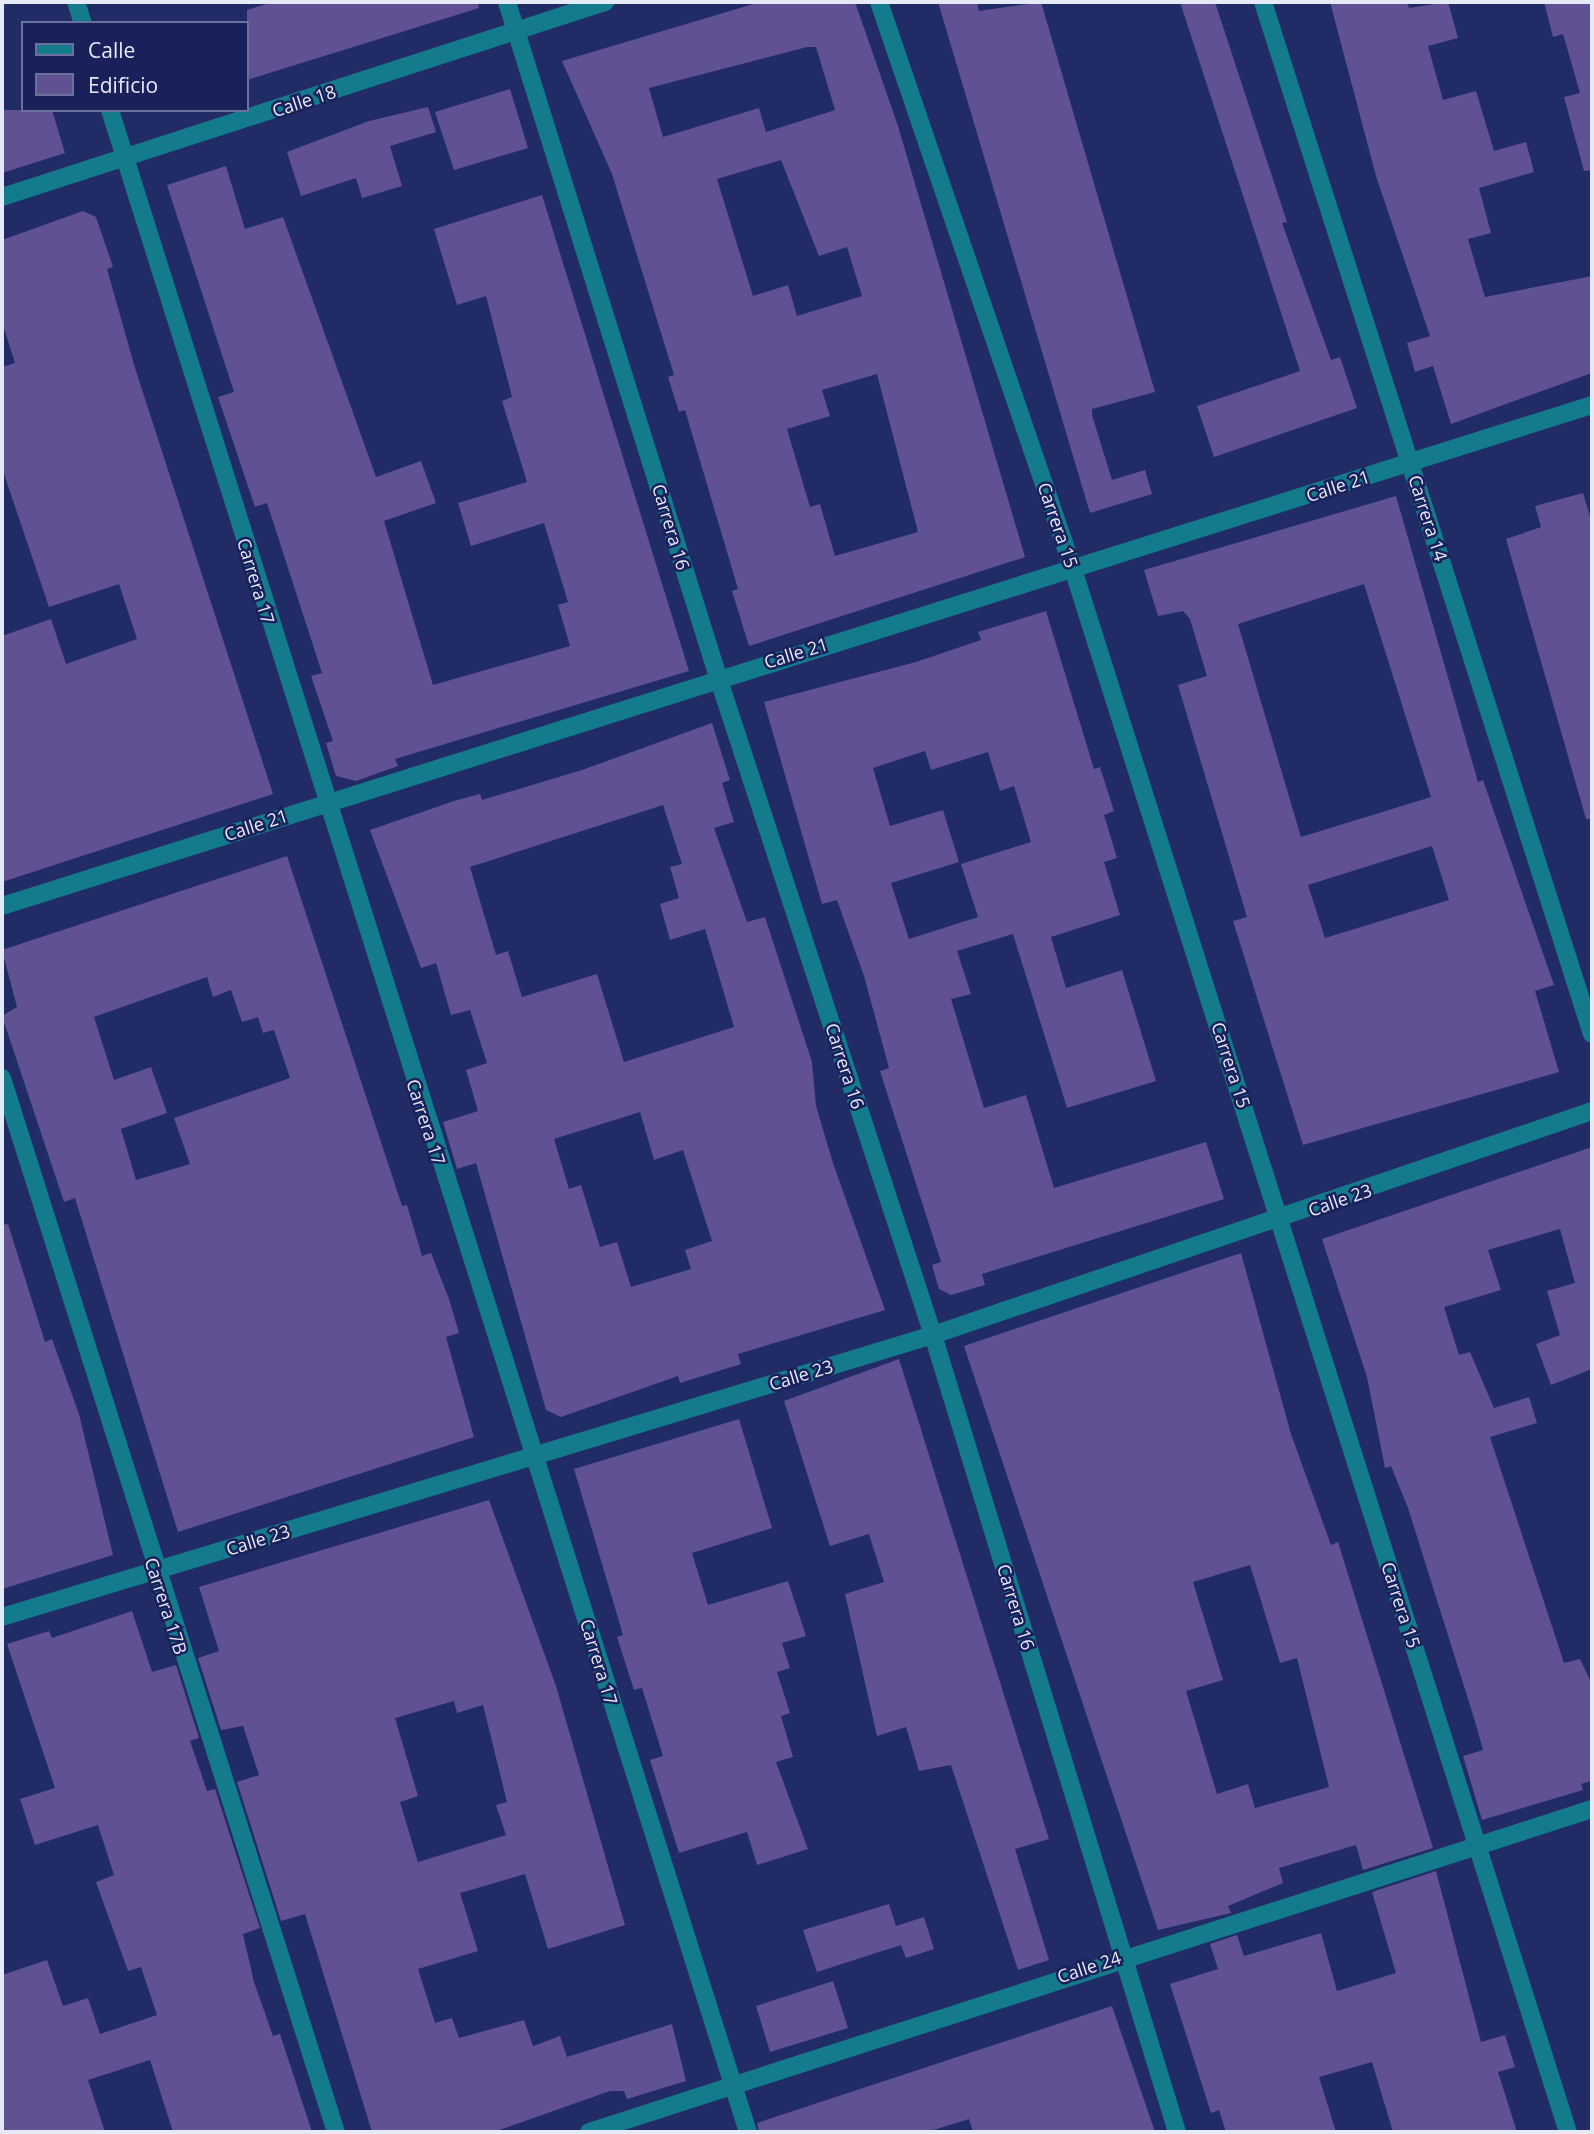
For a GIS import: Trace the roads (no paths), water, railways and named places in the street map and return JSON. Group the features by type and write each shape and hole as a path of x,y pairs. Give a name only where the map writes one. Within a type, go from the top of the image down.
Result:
{"street":[{"path":"76,2 82,21"},
{"name":"Carrera 16","path":"508,2 718,677 933,1335 1177,2132"},
{"name":"Calle 18","path":"2,197 605,2"},
{"name":"Carrera 15","path":"879,2 1073,569 1568,2132"},
{"name":"Carrera 14","path":"1264,2 1592,1034"},
{"name":"Carrera 17","path":"111,112 324,804 748,2132"},
{"name":"Calle 21","path":"2,906 718,677 1073,569 1592,405"},
{"name":"Carrera 17B","path":"2,1079 154,1572 337,2132"},
{"name":"Calle 23","path":"2,1617 933,1335 1280,1221 1592,1111"},
{"name":"Calle 24","path":"589,2132 1121,1956 1478,1847 1592,1809"}]}
